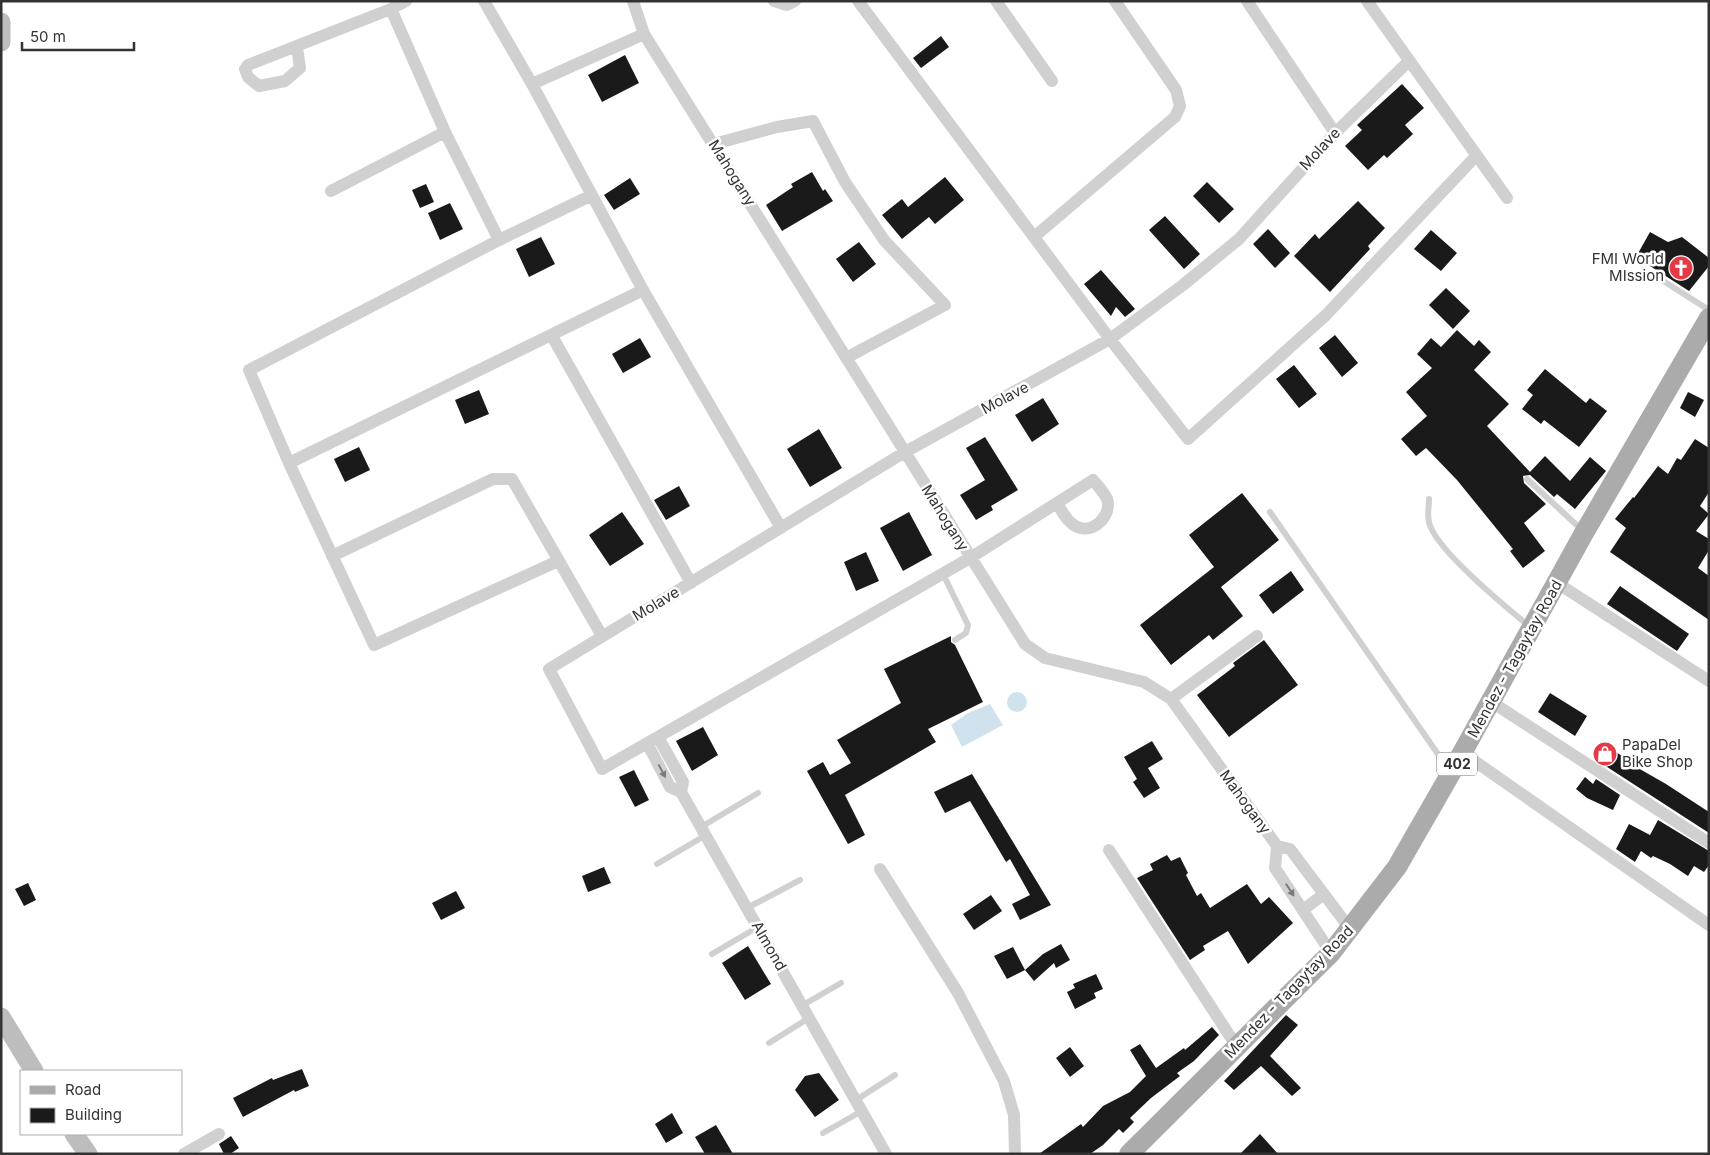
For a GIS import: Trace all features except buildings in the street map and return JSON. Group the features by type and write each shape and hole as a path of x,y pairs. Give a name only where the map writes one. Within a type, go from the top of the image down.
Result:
{"main road":[{"name":"Mendez - Tagaytay Road","path":"1129,1154 1331,953 1351,930 1397,867 1452,773 1584,532 1709,318"}],"street":[{"path":"297,47 391,9 406,1"},
{"path":"484,1 532,84 590,196 781,528"},
{"name":"Mahogany","path":"633,1 644,34 1025,644 1045,658 1144,682 1171,699 1277,846 1290,849 1351,930"},
{"path":"774,1 787,6 795,1"},
{"path":"858,1 1110,338 1188,439 1326,315 1476,156"},
{"path":"996,1 1052,81"},
{"path":"1034,237 1175,117 1180,106 1176,90 1115,1"},
{"path":"1247,1 1335,132"},
{"path":"1367,1 1507,198"},
{"path":"391,9 445,132 499,240"},
{"path":"1,22 1,42"},
{"path":"532,84 644,34"},
{"name":"Molave","path":"653,740 602,769 549,669 904,452 1029,385 1110,338 1183,285 1239,239 1335,132 1409,61"},
{"path":"714,144 777,127 813,122 845,182 884,240 945,305 846,358"},
{"path":"330,191 445,132"},
{"path":"558,561 374,645 289,463 250,370 499,240 590,196"},
{"path":"289,463 643,290"},
{"path":"552,336 690,583"},
{"path":"332,556 493,479 512,479 602,636"},
{"path":"653,740 970,558 1057,503"},
{"path":"1557,583 1709,681"},
{"path":"1171,699 1256,636"},
{"path":"1490,701 1709,843"},
{"name":"Almond","path":"653,740 683,782 681,792 886,1154"},
{"path":"1462,753 1709,925"},
{"path":"1277,846 1275,868 1331,953"},
{"path":"1109,850 1237,1047"},
{"path":"880,868 958,993 1004,1081 1014,1115 1015,1154"},
{"path":"1303,910 1324,894"},
{"path":"1,1017 33,1070"},
{"path":"184,1154 219,1134"},
{"path":"75,1135 88,1154"}],"lane":[{"path":"1657,277 1709,310"},
{"path":"1528,479 1584,532"},
{"path":"1429,499 1429,523 1446,549 1488,592 1532,628"},
{"path":"1270,512 1452,773"},
{"path":"942,574 968,625 966,633 955,640"},
{"path":"656,864 758,793"},
{"path":"748,908 800,880"},
{"path":"712,954 758,927"},
{"path":"802,1005 841,983"},
{"path":"769,1043 809,1018"},
{"path":"856,1100 894,1075"},
{"path":"823,1133 862,1111"}],"water":[{"path":"1017,692 1024,695 1027,702 1024,709 1017,712 1010,709 1007,702 1010,695"},
{"path":"990,704 1003,725 962,747 951,725 968,713"}],"place":[{"name":"FMI World MIssion","path":"1681,268"},
{"name":"PapaDel Bike Shop","path":"1605,754"}]}
